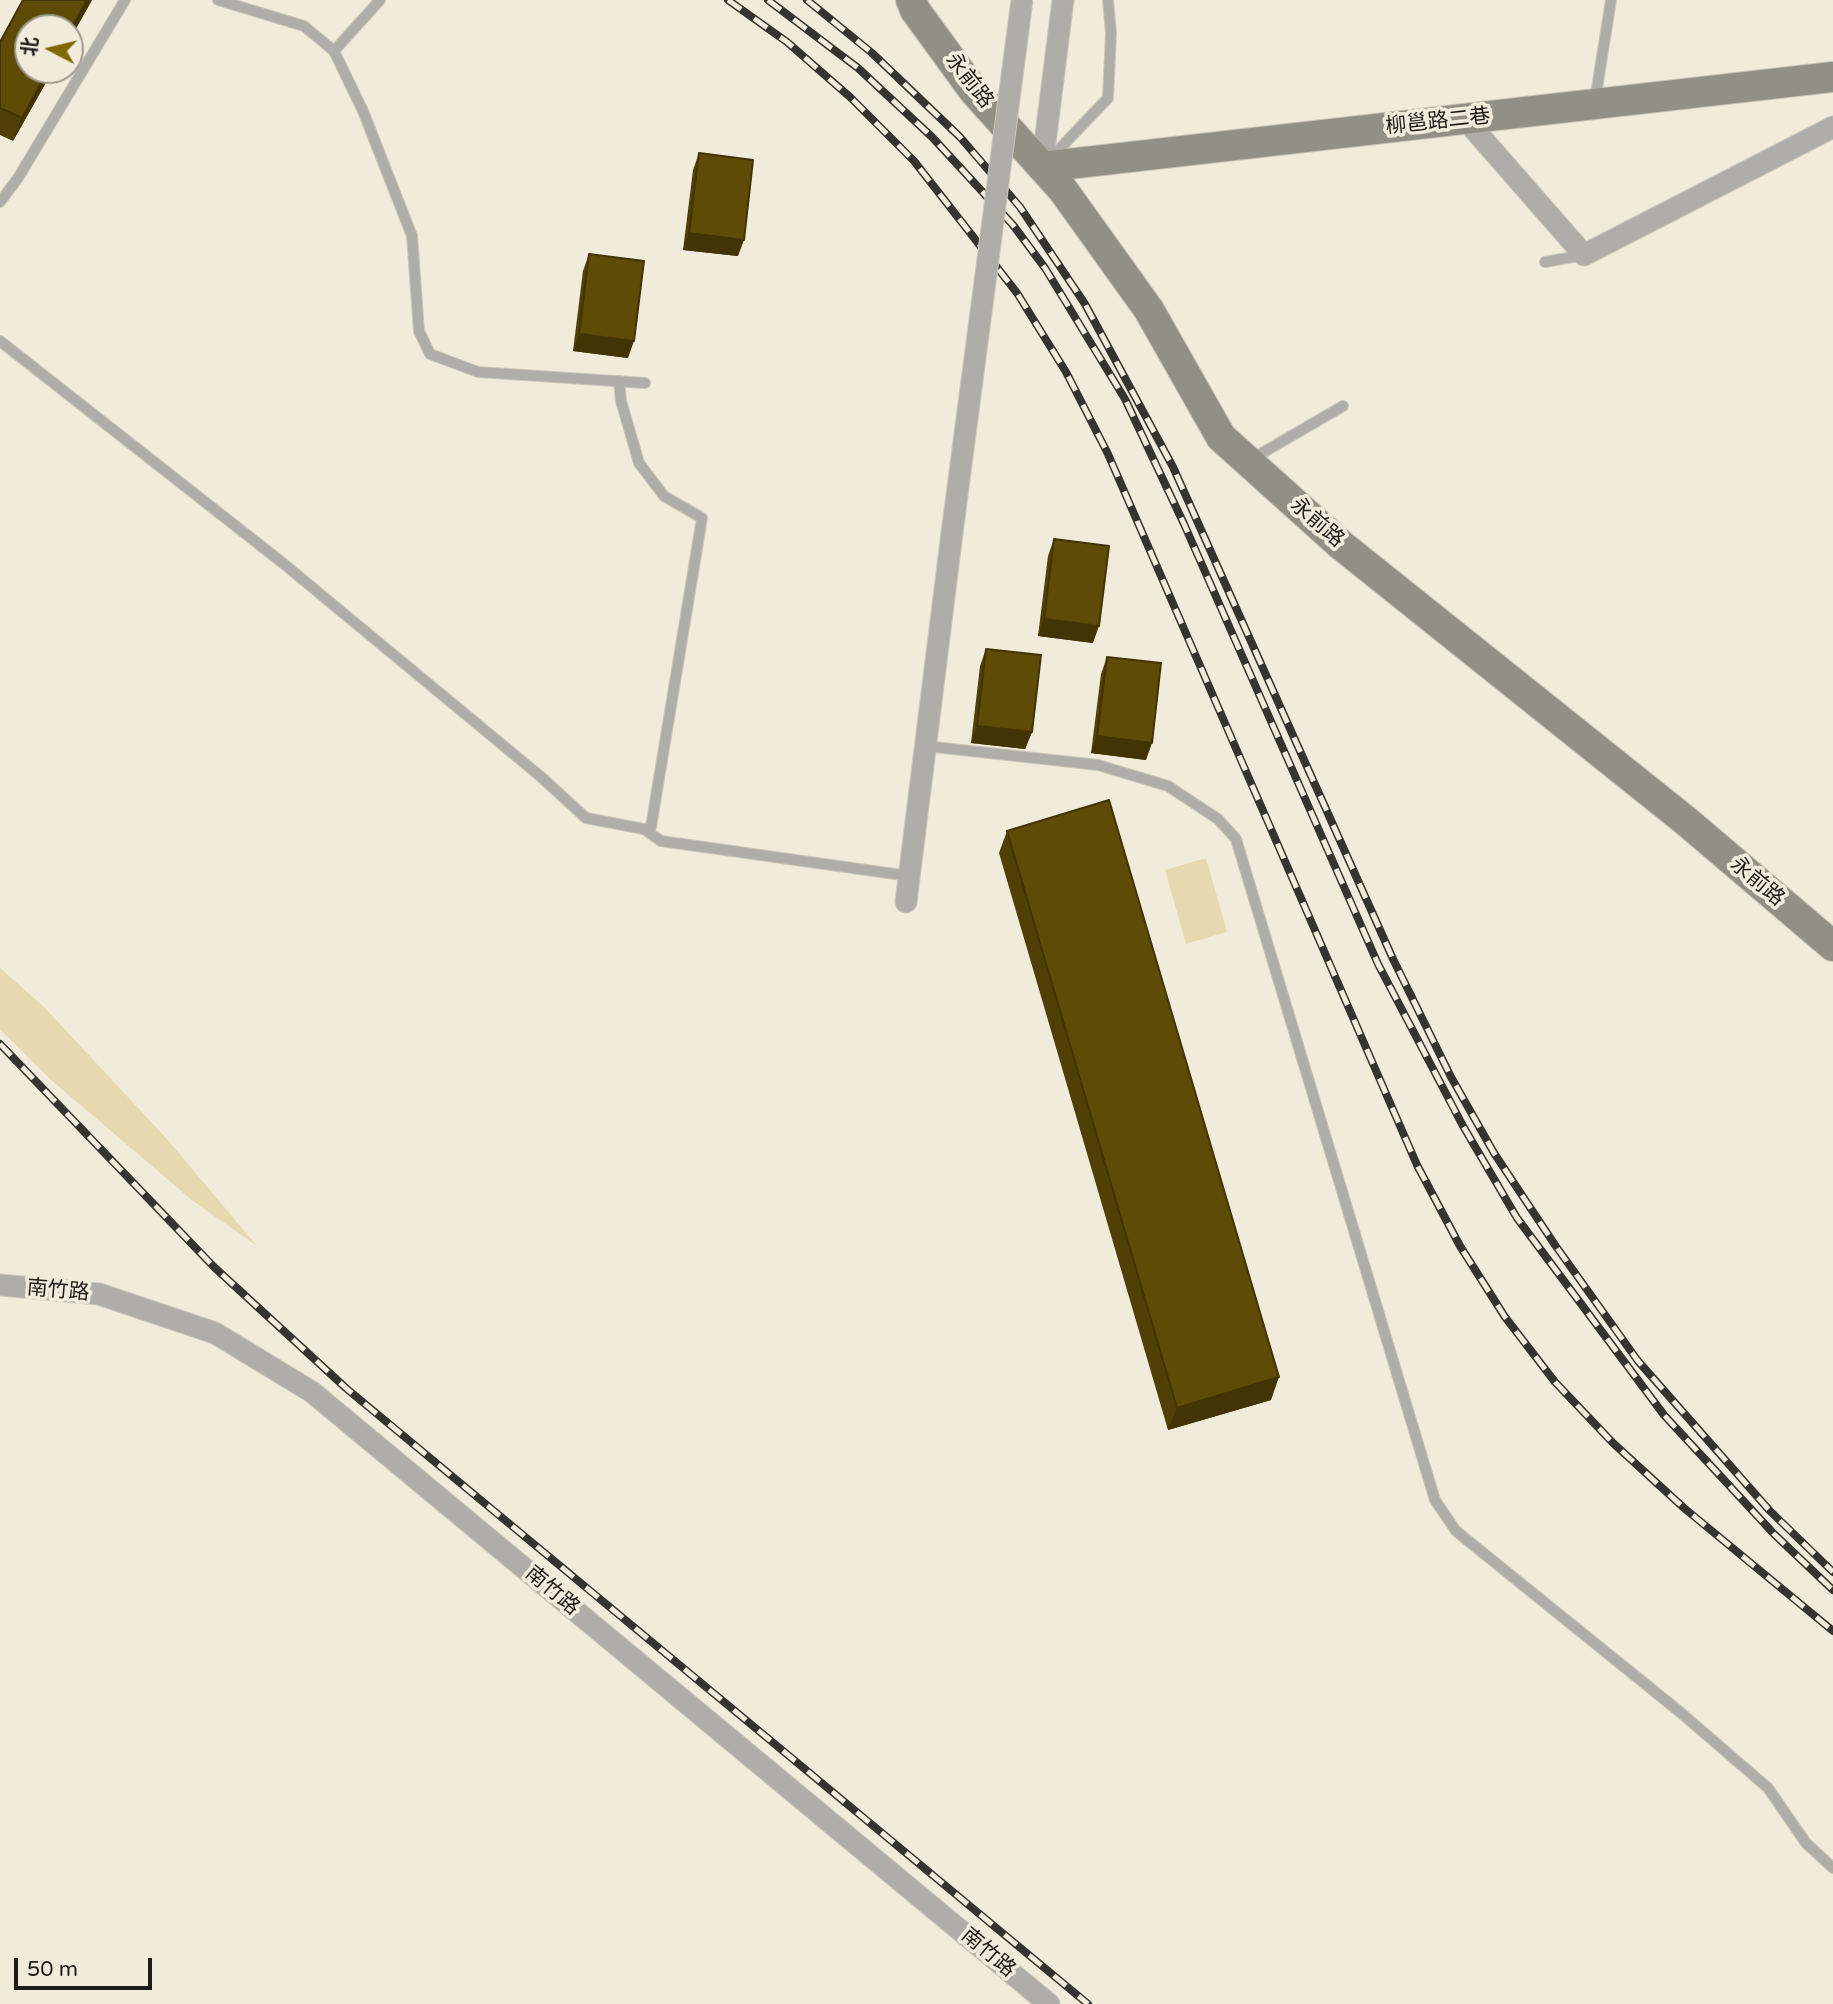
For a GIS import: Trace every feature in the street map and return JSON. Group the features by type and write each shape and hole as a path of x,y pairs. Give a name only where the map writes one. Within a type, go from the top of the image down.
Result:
{"street":[{"name":"永前路","path":"911,0 915,10 974,91 1063,190 1149,310 1221,437 1341,545 1686,821 1833,946"},
{"path":"906,902 1022,0"},
{"path":"1042,167 1063,0"},
{"name":"柳邕路二巷","path":"1042,167 1833,78"},
{"path":"1465,119 1584,255 1833,127"},
{"name":"南竹路","path":"0,1286 99,1294 215,1333 312,1392 1049,2004"}],"lane":[{"path":"0,202 18,178 125,0"},
{"path":"218,0 304,26 334,51 363,111 412,236 419,331 430,354 478,372 645,383"},
{"path":"334,51 380,0"},
{"path":"1042,167 1108,98 1111,33 1108,0"},
{"path":"1595,105 1611,0"},
{"path":"1545,262 1584,255"},
{"path":"0,341 284,564 540,776 586,818 644,829 661,841 909,876"},
{"path":"619,381 621,401 639,463 664,496 702,518 650,833"},
{"path":"1248,461 1343,406"},
{"path":"925,746 1098,765 1168,786 1218,819 1236,839 1434,1500 1456,1531 1680,1712 1768,1788 1805,1843 1833,1868"}],"shaded area":[{"path":"1206,858 1227,932 1186,944 1165,870"},
{"path":"0,968 44,1007 167,1139 257,1246 193,1201 50,1079 0,1029"}],"building":[{"path":"23,0 87,0 79,14 15,14"},
{"path":"14,16 14,84 40,84 22,118 0,108 0,42"},
{"path":"699,153 753,160 744,240 689,233"},
{"path":"589,254 644,261 634,341 579,334"},
{"path":"1054,539 1109,546 1099,626 1044,619"},
{"path":"986,649 1041,655 1032,732 977,726"},
{"path":"1107,657 1161,663 1152,743 1097,736"},
{"path":"1109,800 1279,1377 1177,1408 1007,831"}],"railway":[{"path":"728,0 787,42 850,97 914,161 1017,293 1066,372 1108,454 1417,1165 1460,1246 1505,1317 1555,1382 1613,1443 1684,1508 1833,1631"},
{"path":"768,0 858,68 932,137 1013,225 1045,268 1125,399 1184,524 1378,964 1463,1126 1517,1218 1664,1415 1774,1534 1833,1590"},
{"path":"807,0 872,53 960,137 1020,207 1085,304 1173,467 1393,959 1451,1077 1494,1153 1555,1245 1638,1361 1770,1511 1833,1572"},
{"path":"0,1044 214,1267 347,1389 1088,2004"}]}
